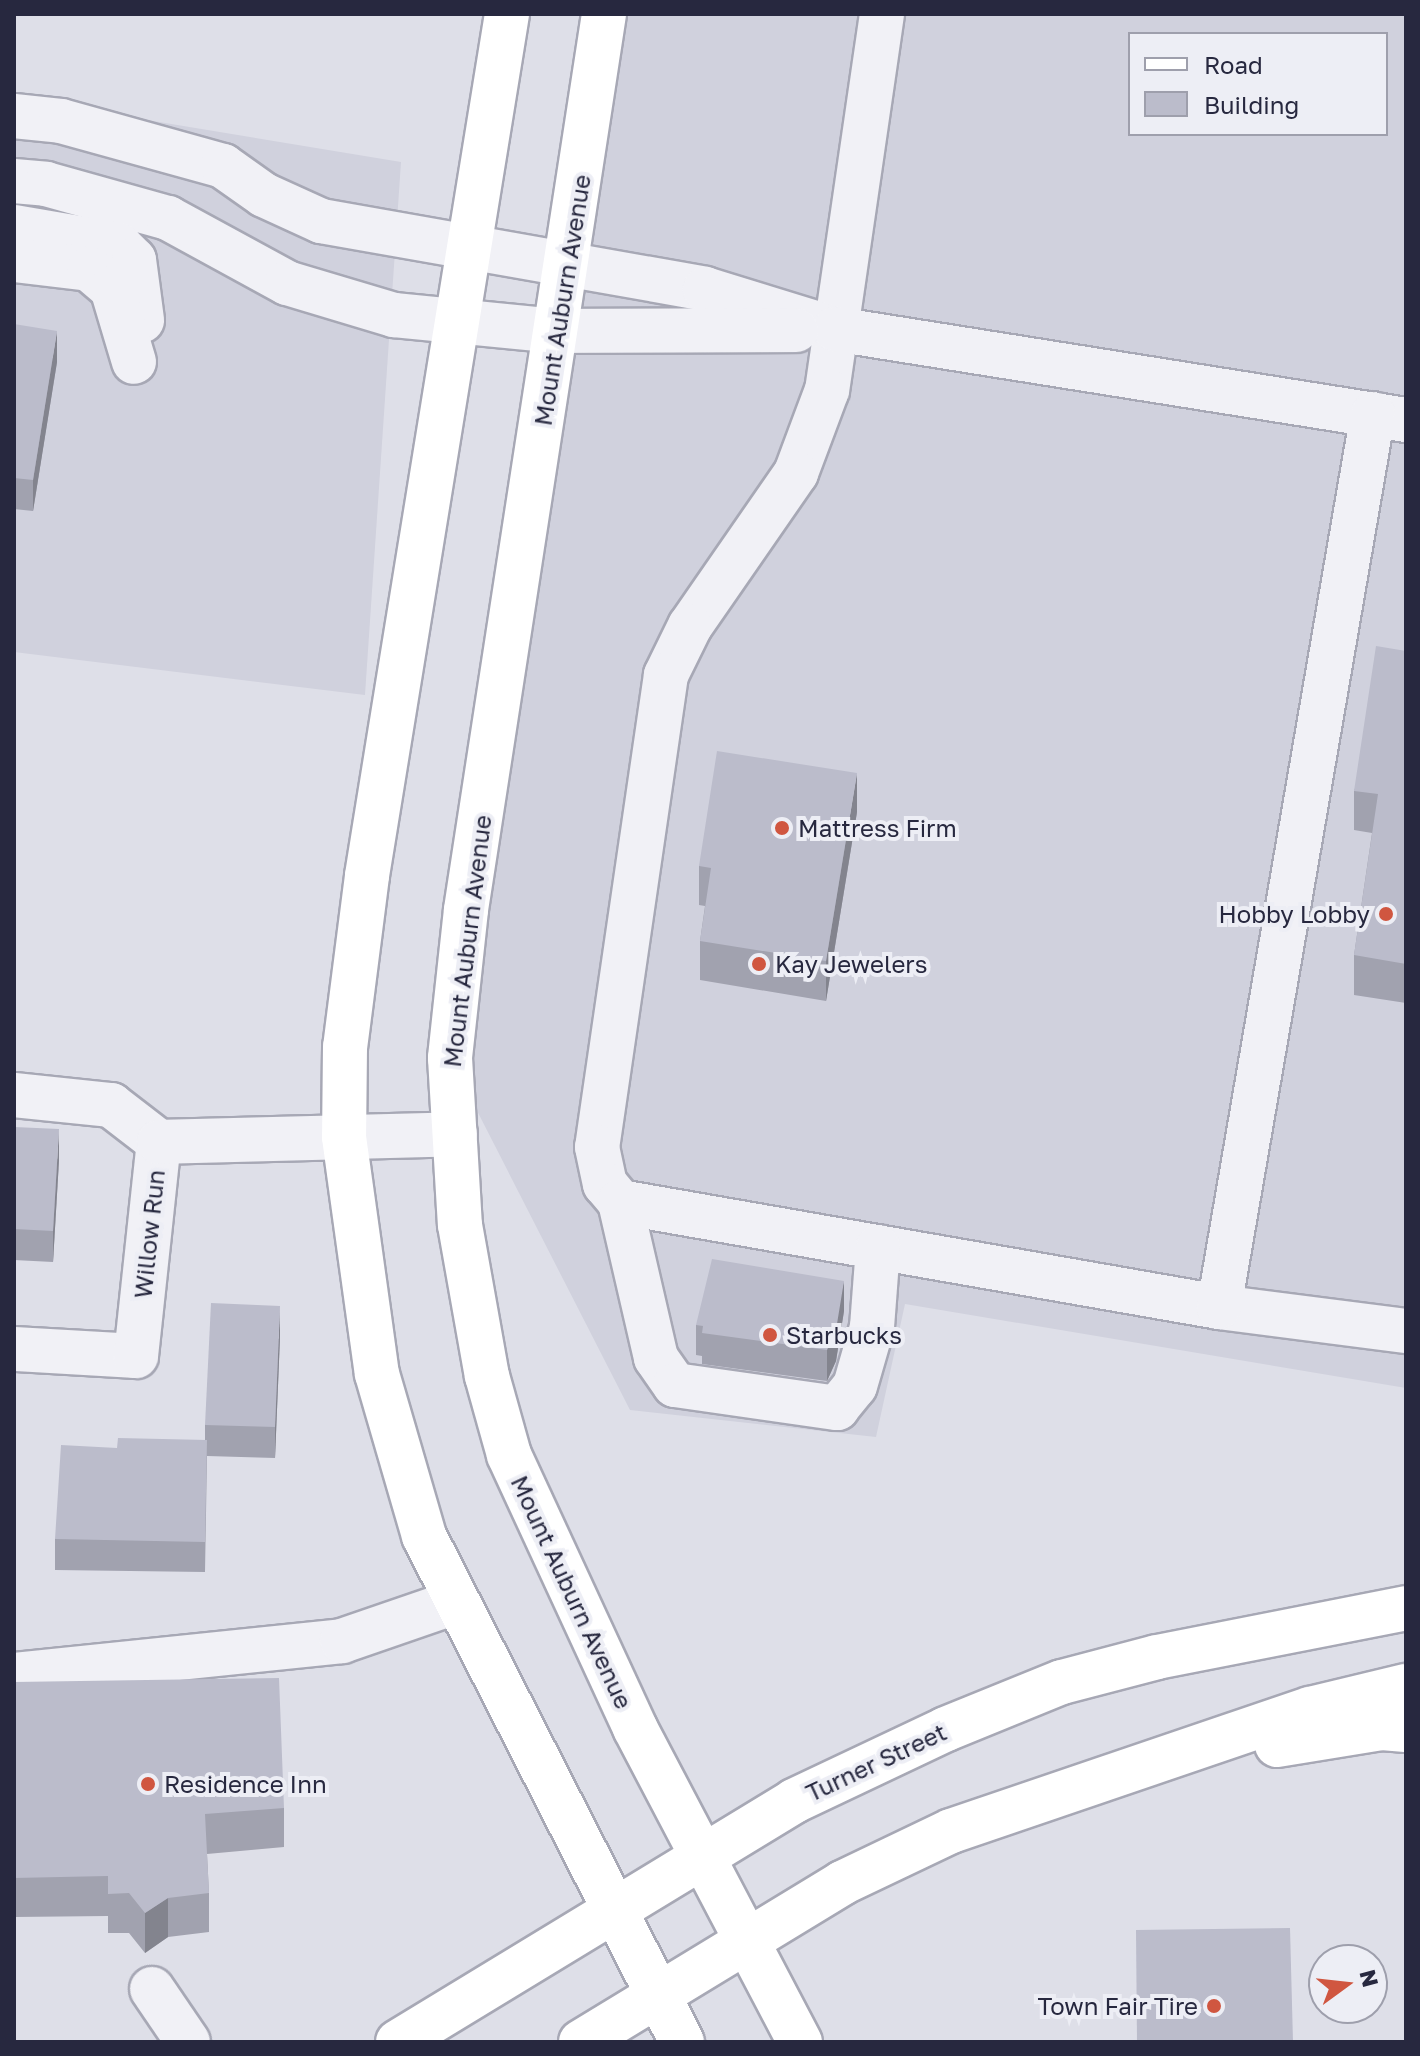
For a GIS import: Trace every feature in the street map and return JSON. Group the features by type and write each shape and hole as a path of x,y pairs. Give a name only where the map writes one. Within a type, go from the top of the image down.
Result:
{"main road":[{"path":"507,14 367,876 345,1047 344,1137 352,1221 389,1430 424,1536 682,2042"},
{"name":"Mount Auburn Avenue","path":"604,14 568,268 466,910 450,1058 460,1225 487,1376 509,1455 635,1728 705,1856 800,2042"},
{"name":"Turner Street","path":"398,2042 794,1801 1062,1682 1291,1627 1406,1608"},
{"path":"581,2042 842,1883 951,1831 1063,1789 1310,1709 1406,1686"},
{"path":"1063,1789 1322,1736 1406,1730"}],"street":[{"path":"878,1247 872,1327 855,1386 837,1408 675,1385 656,1358 620,1202 605,1184 597,1147 666,675 690,626 796,473 827,390 882,14"},
{"path":"14,116 61,121 223,166 264,195 321,221 568,268 705,289 835,329 1389,417 1219,1307"},
{"path":"14,181 46,184 168,218 287,283 394,315 558,331 835,329"},
{"path":"14,227 119,245 134,260 142,320"},
{"path":"14,260 89,269 112,288 134,362"},
{"path":"14,1095 111,1105 159,1142"},
{"name":"Willow Run","path":"14,1349 136,1356 159,1142 455,1134"},
{"path":"620,1202 1219,1307 1406,1331"},
{"path":"14,1675 342,1641 455,1602"},
{"path":"152,1989 188,2042"}],"shaded area":[{"path":"626,14 1406,14 1406,1388 905,1304 876,1437 630,1410 450,1058"},
{"path":"14,98 401,162 365,695 14,652"}],"building":[{"path":"14,324 57,331 33,480 14,478"},
{"name":"Hobby Lobby","path":"1376,646 1406,651 1406,964 1354,955 1378,794 1354,791"},
{"path":"717,751 857,773 826,961 700,941 711,868 699,866"},
{"path":"14,1127 59,1129 53,1231 14,1229"},
{"path":"712,1259 844,1281 836,1330 827,1350 702,1333 703,1326 696,1325"},
{"path":"211,1303 280,1306 275,1427 205,1425"},
{"path":"118,1438 207,1440 205,1542 55,1539 61,1445 117,1448"},
{"name":"Residence Inn","path":"279,1678 284,1808 205,1814 209,1893 168,1898 145,1913 129,1893 108,1894 108,1876 14,1878 14,1682"},
{"name":"Town Fair Tire","path":"1290,1928 1293,2042 1137,2042 1136,1930"}],"place":[{"name":"Mattress Firm","path":"782,828"},
{"name":"Hobby Lobby","path":"1386,914"},
{"name":"Kay Jewelers","path":"759,964"},
{"name":"Starbucks","path":"770,1335"},
{"name":"Residence Inn","path":"148,1784"},
{"name":"Town Fair Tire","path":"1214,2006"}]}
